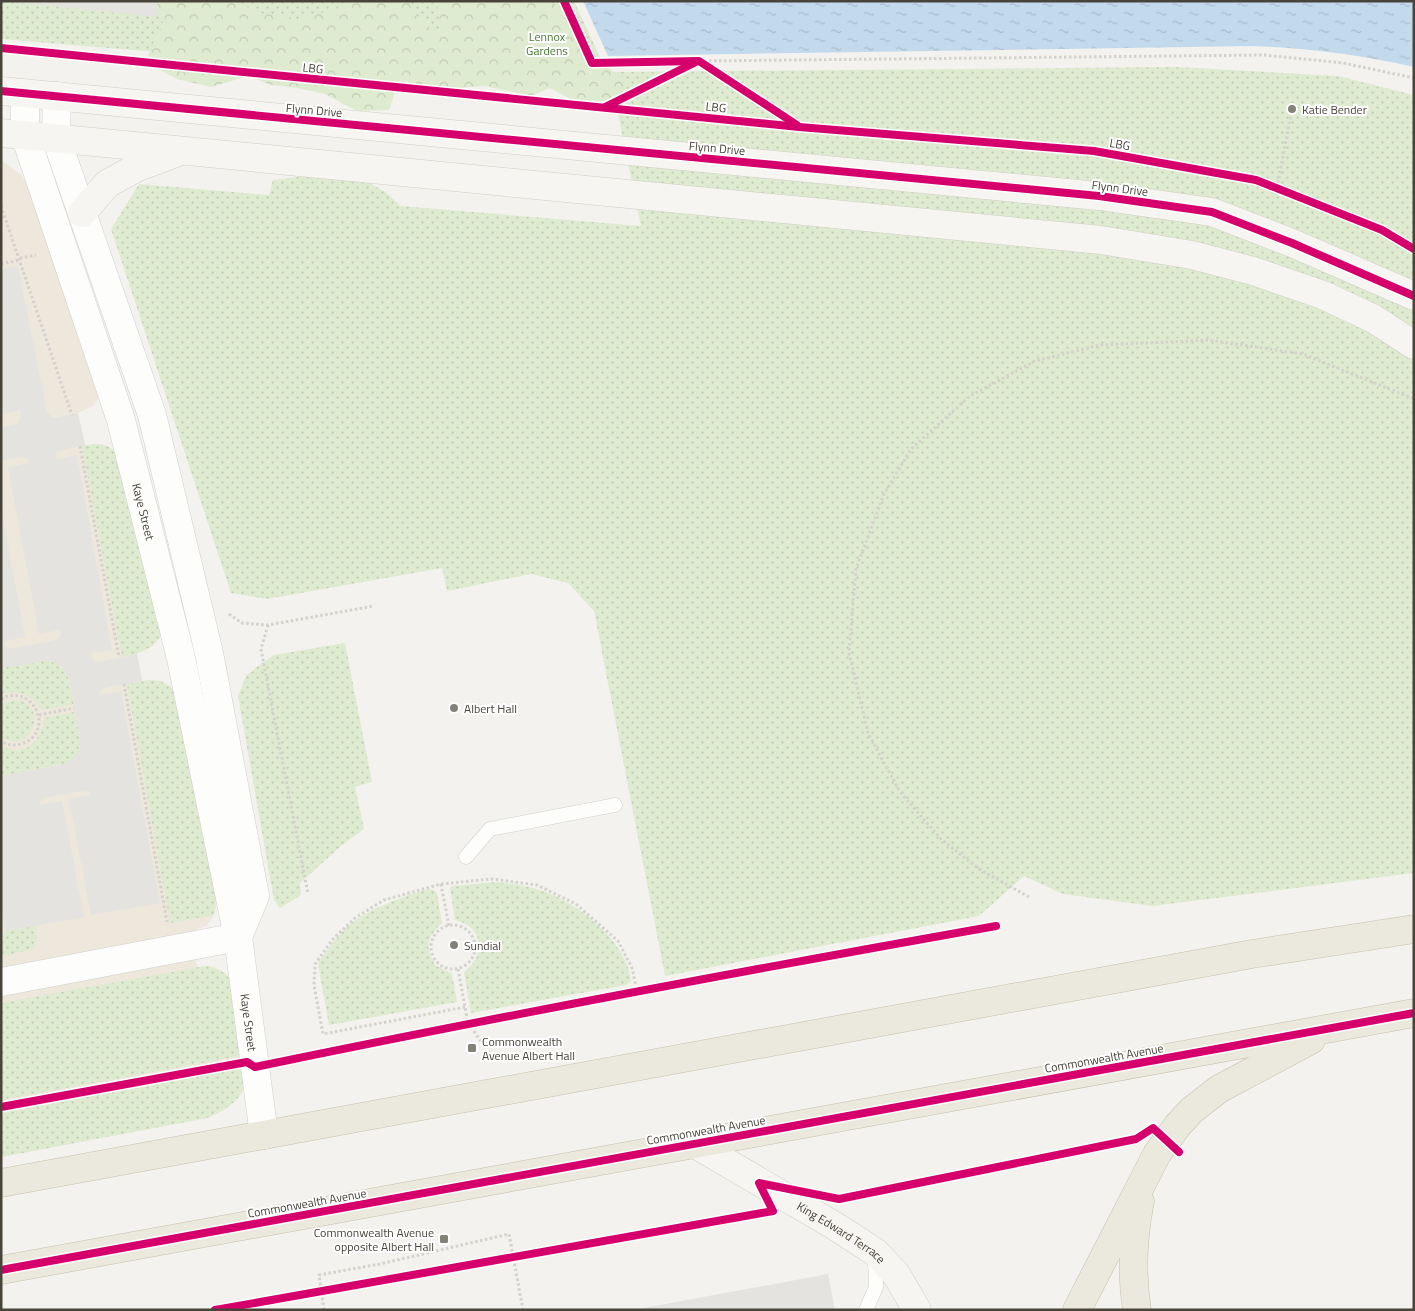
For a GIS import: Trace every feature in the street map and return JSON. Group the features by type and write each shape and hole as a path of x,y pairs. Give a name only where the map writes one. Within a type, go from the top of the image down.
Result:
{"highway":[{"path":"1,1183 1252,954 1414,929"},
{"name":"Commonwealth Avenue","path":"1,1270 1414,1013"},
{"path":"1077,1310 1143,1180 1165,1141 1178,1125 1208,1097 1238,1078 1336,1027"},
{"path":"1137,1310 1133,1284 1134,1250 1143,1180"}],"main road":[{"name":"Flynn Drive","path":"13,92 1089,195 1212,212 1292,243 1414,296"},
{"path":"13,134 1101,240 1192,255 1254,270 1323,295 1374,320 1414,345"},
{"path":"82,213 107,184 136,168 184,150"},
{"name":"King Edward Terrace","path":"695,1144 835,1226 875,1252 896,1274 918,1310"}],"street":[{"name":"Kaye Street","path":"13,92 13,134 121,420 181,658 238,937 264,1135"},
{"path":"1,982 238,937 255,896 209,653 152,414 56,138 57,96"}],"lane":[{"path":"466,857 490,830 614,805"},
{"path":"866,1310 876,1287 875,1252"}],"path":[{"path":"690,63 699,61 1266,55 1343,64 1414,78"},
{"path":"699,61 716,72"},
{"path":"1286,192 1273,187 1292,110"},
{"path":"1,206 21,260 72,415"},
{"path":"1,264 21,260"},
{"path":"1029,897 979,869 942,840 900,792 868,733 849,653 856,570 884,494 911,449 970,396 1034,361 1100,344 1209,340 1303,354 1414,399"},
{"path":"80,446 119,657"},
{"path":"268,625 261,649 308,894"},
{"path":"124,684 168,930"},
{"path":"1,699 14,695 23,697 30,701 39,715 37,730 28,742 13,746 1,742"},
{"path":"39,715 74,708"},
{"path":"465,1007 323,1034 314,985 315,964 333,939 354,918 384,900 441,884 492,879 537,885 576,904 618,941 642,990 628,992"},
{"path":"441,884 449,926"},
{"path":"449,926 460,926 465,929 473,937 475,943 472,959 468,964 458,969 441,966 432,952 435,935 449,926"},
{"path":"458,969 468,1023 485,1046 506,1042"},
{"path":"458,1025 478,1021"},
{"path":"324,1310 319,1275 380,1264 508,1234 523,1310"},
{"path":"503,1258 522,1255"},
{"path":"312,1292 331,1288"}],"shaded area":[{"path":"2,1 158,1 156,17"},
{"path":"1,160 20,174 28,185 100,391 98,399 93,406 78,413 85,445 102,444 112,449 160,636 153,646 137,654 142,681 154,680 171,686 216,908 207,925 190,933 197,967 210,966 216,968 230,979 244,1086 235,1100 226,1109 207,1118 1,1157"},
{"path":"18,266 47,413 53,418 78,413 85,445 57,451 55,456 56,459 77,455 112,650 91,653 92,658 98,662 137,654 142,681 104,688 100,691 99,695 121,692 160,903 91,915 69,799 91,795 86,790 44,798 40,802 40,805 62,801 84,917 6,931 1,906 1,776 64,764 76,756 80,746 69,679 63,667 53,661 47,661 1,668 1,510 25,637 5,641 4,645 10,649 56,640 61,633 60,630 39,634 8,467 29,463 29,461 24,457 1,461 1,427 17,424 21,418 20,410 1,414 1,269"},
{"path":"828,1274 835,1310 633,1310"}],"green space":[{"path":"1,1 574,1 607,72 1176,67 1338,76 1414,95 1414,873 1152,906 1063,894 1024,876 979,916 665,976 594,611 568,583 531,574 447,591 442,568 267,599 231,593 111,229 139,184 269,195 273,180 347,171 384,191 401,206 641,226 613,90 1,39"},
{"name":"Lennox Gardens","path":"151,1 238,1 256,13 299,18 337,9 345,1 409,1 425,24 440,34 437,3 442,1 549,1 561,8 580,27 595,53 628,87 606,101 572,100 550,88 531,96 485,86 445,89 399,81 389,110 357,111 325,94 271,85 248,76 211,87 177,79 156,68 148,55 165,17"},
{"path":"94,444 107,446 115,451 162,633 159,639 150,647 122,657 82,446"},
{"path":"345,643 372,782 355,787 364,829 341,846 300,883 301,895 280,908 274,900 238,696 246,676 274,655"},
{"path":"50,661 63,668 69,680 74,704 41,710 34,700 25,694 14,692 1,694 1,668"},
{"path":"148,680 161,681 173,689 217,897 214,915 170,923 127,684"},
{"path":"13,700 24,702 31,709 34,717 29,735 22,740 13,741 1,737 1,704"},
{"path":"75,712 80,741 76,756 64,764 1,776 1,745 9,749 24,749 36,740 40,734 44,718"},
{"path":"496,882 539,890 553,895 578,909 603,930 622,954 631,981 626,985 471,1013 464,972 476,958 479,942 472,929 455,920 450,888 452,886"},
{"path":"428,889 434,890 437,894 442,923 430,938 430,953 435,965 452,974 457,1002 329,1025 319,961 341,934 356,920 400,898"},
{"path":"36,926 37,941 32,950 1,956 1,939 6,931"},
{"path":"205,966 215,968 227,975 232,984 246,1052 240,1056 1,1100 1,1003"},
{"path":"243,1068 244,1084 239,1096 230,1106 207,1118 1,1157 1,1113"}],"water":[{"path":"583,1 1414,1 1414,67 1334,53 1253,46 608,56"}],"cycle path":[{"path":"564,1 592,63 699,61 797,125"},
{"name":"LBG","path":"1,48 799,127 1094,151 1256,180 1382,230 1414,249"},
{"path":"605,107 694,63"},
{"path":"1,91 1099,196 1212,212 1292,243 1414,296"},
{"path":"1,1107 247,1062 255,1067 625,994 996,926"},
{"path":"1,1270 1414,1013"},
{"path":"215,1310 773,1211 759,1183 839,1199 1136,1139 1153,1128 1179,1152"}],"place":[{"name":"Katie Bender","path":"1292,109"},
{"name":"Albert Hall","path":"454,708"},
{"name":"Sundial","path":"454,945"},
{"name":"Commonwealth Avenue Albert Hall","path":"472,1048"},
{"name":"Commonwealth Avenue opposite Albert Hall","path":"444,1239"}]}
